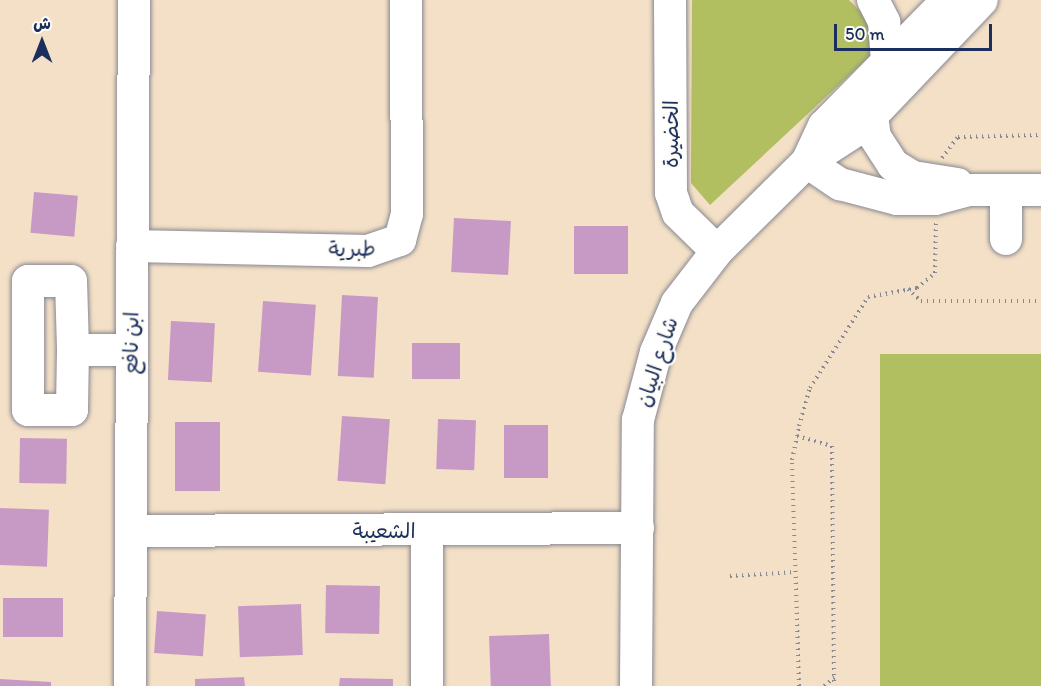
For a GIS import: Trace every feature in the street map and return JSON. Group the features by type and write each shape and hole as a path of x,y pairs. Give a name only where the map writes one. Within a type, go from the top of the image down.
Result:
{"street":[{"name":"ابن نافع","path":"130,686 130,350 134,0"},
{"name":"طبرية","path":"132,246 368,251 400,240 407,214 406,0"},
{"name":"الخضيرة","path":"670,0 671,193 678,213 717,251"},
{"path":"873,0 884,22 886,62"},
{"name":"شارع البيان","path":"807,162 824,126 948,0"},
{"name":"شارع البيان","path":"636,686 638,528 644,387 678,303 717,251 807,162 836,147 872,116 982,0"},
{"path":"872,116 875,138 893,165 935,190"},
{"path":"807,162 859,191 897,199 935,190 1041,190"},
{"path":"1006,190 1006,239"},
{"path":"30,280 71,281 73,350 70,411 28,410 14,356 30,280"},
{"path":"73,350 130,350"},
{"name":"الشعيبة","path":"130,531 638,528"},
{"path":"427,531 427,686"}],"path":[{"path":"804,686 799,684 792,460 796,436 810,388 849,319 868,297 908,289 935,273 935,190 944,149 958,137 1041,135"},
{"path":"908,289 921,301 1041,301"},
{"path":"796,436 832,446 834,686"},
{"path":"730,576 795,572"},
{"path":"825,686 835,677"}],"green space":[{"path":"692,0 849,0 870,21 872,54 710,205 691,183"},
{"path":"880,354 1041,354 1041,686 880,686"}],"building":[{"path":"34,192 78,196 74,237 30,233"},
{"path":"454,218 511,221 508,275 451,272"},
{"path":"574,226 628,226 628,274 574,274"},
{"path":"342,295 378,297 374,378 338,376"},
{"path":"263,301 316,305 311,376 258,372"},
{"path":"171,321 215,323 212,382 168,380"},
{"path":"412,343 460,343 460,379 412,379"},
{"path":"342,416 390,419 385,484 337,481"},
{"path":"438,419 476,420 474,470 436,469"},
{"path":"175,422 220,422 220,491 175,491"},
{"path":"504,425 548,425 548,478 504,478"},
{"path":"20,438 67,439 66,484 19,483"},
{"path":"0,508 49,510 47,567 0,565"},
{"path":"326,585 380,586 379,634 325,633"},
{"path":"3,598 63,598 63,637 3,637"},
{"path":"301,604 303,655 240,657 238,606"},
{"path":"157,611 206,614 203,656 154,653"},
{"path":"549,634 551,686 491,686 489,636"},
{"path":"244,677 245,686 195,686 195,679"},
{"path":"340,678 393,679 393,686 339,686"},
{"path":"0,679 51,682 51,686 0,686"}]}
